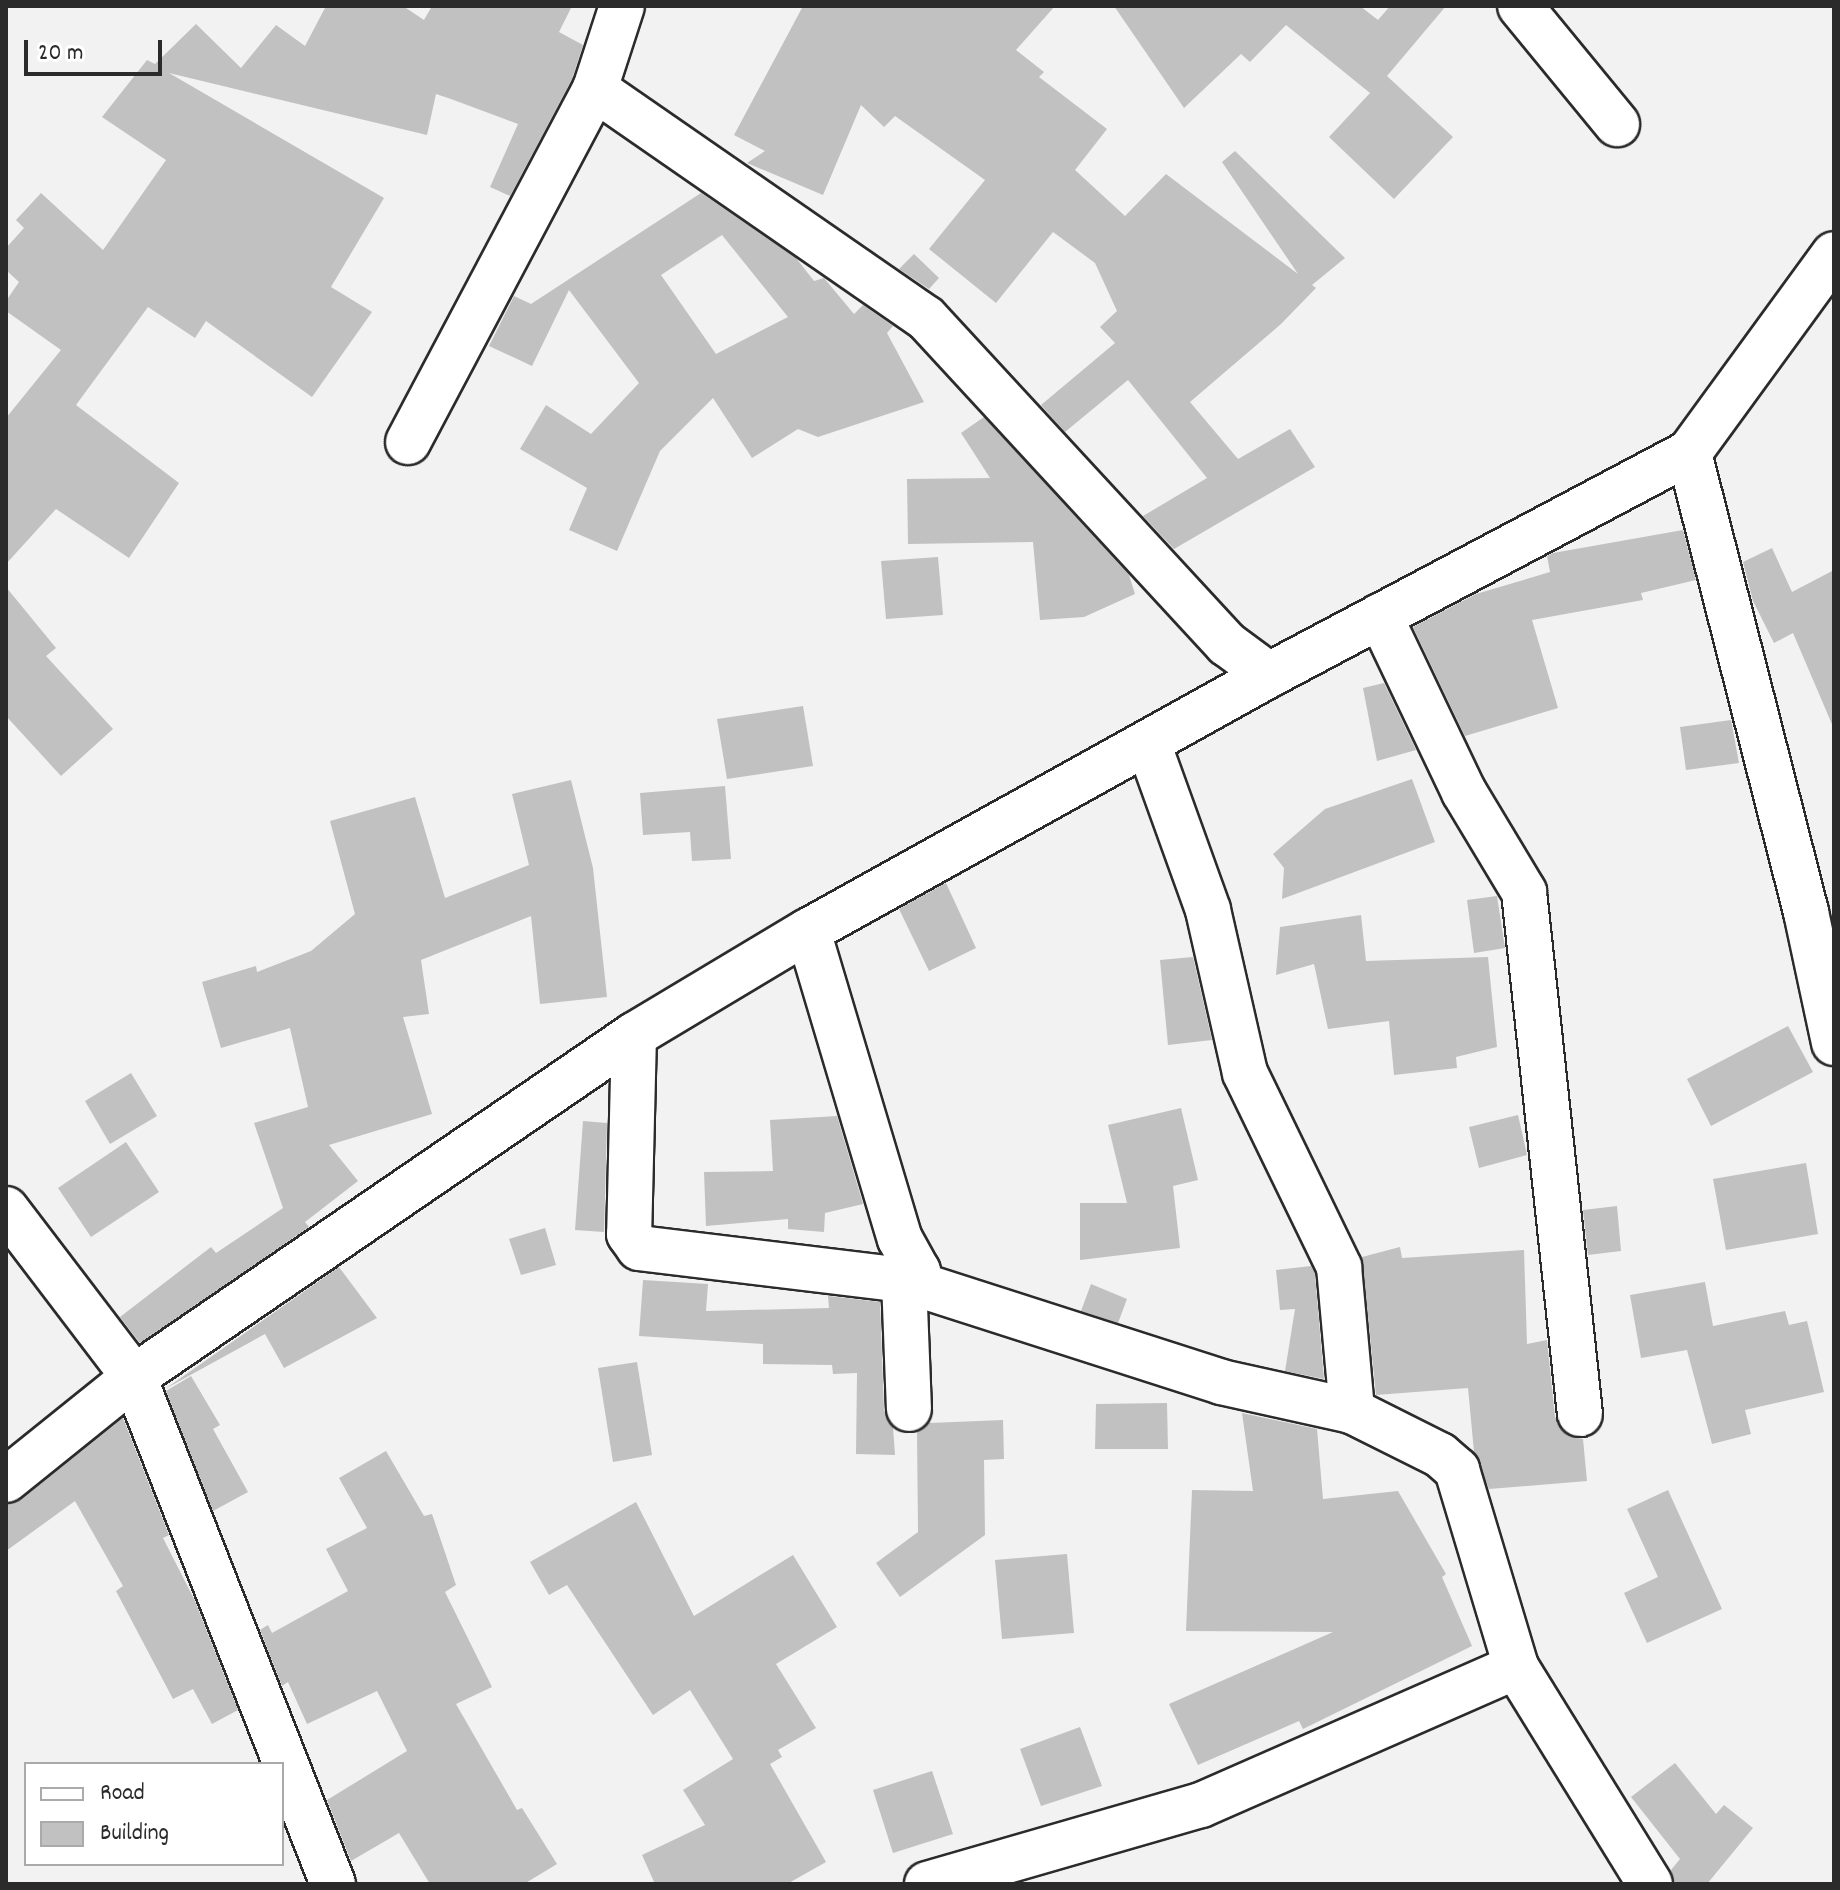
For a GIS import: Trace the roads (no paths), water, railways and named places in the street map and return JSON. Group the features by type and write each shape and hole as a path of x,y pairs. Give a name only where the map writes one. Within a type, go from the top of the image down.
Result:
{"street":[{"path":"408,442 595,89 622,6"},
{"path":"1520,6 1617,124"},
{"path":"595,89 926,318 1227,644 1269,675"},
{"path":"6,1480 134,1377 634,1035 808,931 1269,675 1689,453 1834,254"},
{"path":"1689,453 1806,912 1834,1043"},
{"path":"1380,616 1464,792 1524,892 1580,1414"},
{"path":"1148,743 1208,910 1245,1073 1339,1267 1352,1411"},
{"path":"808,931 900,1239 918,1271 904,1280"},
{"path":"634,1035 629,1234 639,1248 904,1280 1221,1382 1352,1411 1440,1455 1457,1470 1516,1667 1650,1884"},
{"path":"6,1209 134,1377 333,1884"},
{"path":"904,1280 909,1409"},
{"path":"927,1884 1201,1805 1516,1667"}]}
